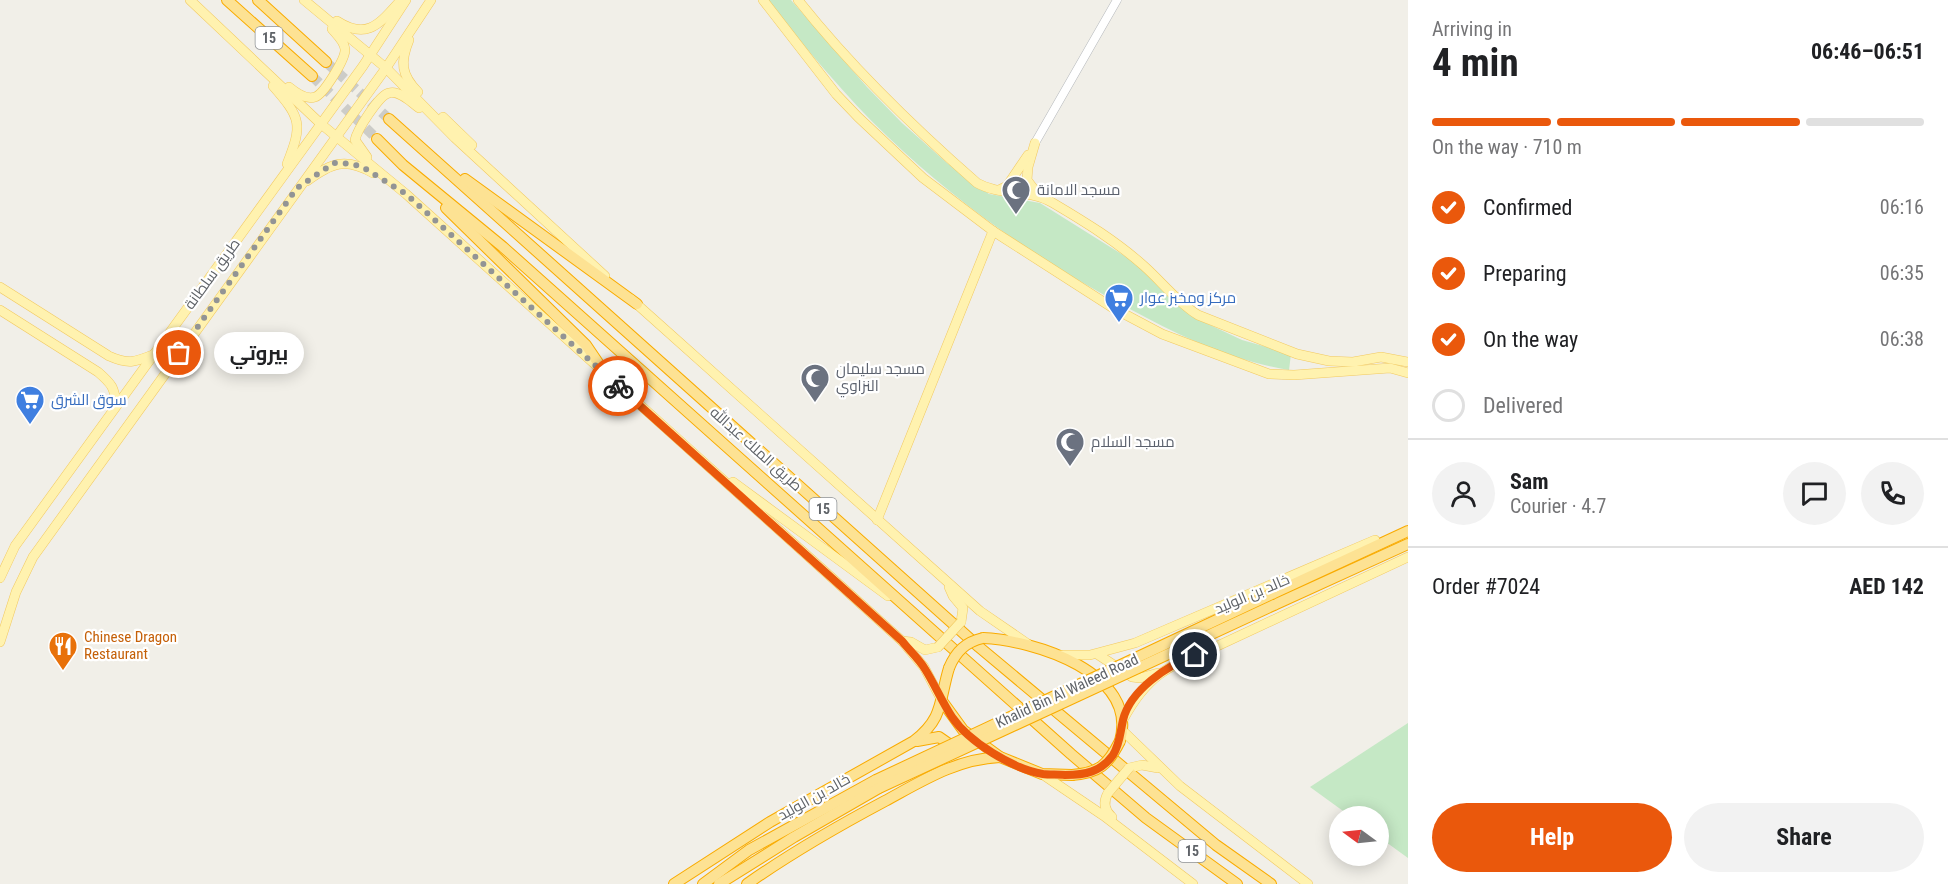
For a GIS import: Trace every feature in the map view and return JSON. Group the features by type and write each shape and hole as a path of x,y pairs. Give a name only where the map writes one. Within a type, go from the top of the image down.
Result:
{"highway":[{"name":"15","path":"227,0 312,76"},
{"name":"15","path":"258,0 326,62"},
{"name":"طريق الملك عبدالله","path":"389,119 979,647 1216,845 1270,884"},
{"name":"طريق الملك عبدالله","path":"376,139 403,165 503,248 1146,819 1237,884"},
{"path":"423,148 637,304"},
{"path":"403,165 586,345 609,379"},
{"name":"Khalid Bin Al Waleed Road","path":"703,884 749,850 878,784 1273,599 1408,531"},
{"name":"Khalid Bin Al Waleed Road","path":"1273,599 1408,544"},
{"name":"خالد بن الوليد","path":"674,884 770,822 926,732 935,720 954,657 971,641 983,638 1028,644 1079,666 1108,688 1116,701 1122,731 1113,754 1103,766 1088,774 1042,774 1000,757 963,730 942,701"},
{"path":"914,741 939,737 949,744 951,751 949,760 940,772"},
{"name":"خالد بن الوليد","path":"747,884 849,820 940,772 980,758 1000,757"},
{"name":"Khalid Bin Al Waleed Road","path":"719,884 878,784"}],"main road":[{"path":"190,0 321,124 406,194"},
{"path":"240,48 295,92 313,98 320,94 343,61 346,51 343,42 304,0"},
{"path":"304,0 346,27 357,31 368,30 379,24 401,0"},
{"path":"304,0 386,68 455,138 570,245 948,584 980,611 1028,644"},
{"name":"طريق سلطانة","path":"0,579 15,546 371,55 406,0"},
{"path":"386,68 431,0"},
{"path":"763,0 836,94 923,178 993,231 1113,308 1162,334 1269,374 1330,374 1390,368 1408,373"},
{"path":"798,0 826,35 934,144 978,183 989,190 1049,201"},
{"path":"420,16 402,59 405,73 411,84 570,245"},
{"path":"240,48 292,108 297,120 298,131 295,144 283,177"},
{"name":"طريق سلطانة","path":"0,642 16,592 33,557 386,68"},
{"path":"455,138 398,93 389,92 382,96 357,131 355,140 361,151 406,194 902,641 924,667 942,701"},
{"path":"997,190 1007,186 1017,175 1035,143"},
{"path":"1035,143 1027,180 1033,188 1049,201 1110,238 1144,266 1185,307 1198,315 1297,354 1329,362 1353,362 1381,357 1408,362"},
{"path":"298,188 334,163 353,164 364,168 406,194"},
{"path":"877,520 993,231"},
{"path":"0,287 123,363 154,354"},
{"path":"0,310 109,381 115,390 116,406"},
{"path":"687,449 915,616"},
{"name":"خالد بن الوليد","path":"1058,655 1097,654 1136,643 1408,526"},
{"name":"خالد بن الوليد","path":"1122,731 1134,700 1160,672 1179,661 1211,649 1408,557"},
{"path":"902,641 911,642 925,650 938,647 961,622 963,608 948,584"},
{"path":"1097,654 1132,677 1140,678 1160,672"},
{"path":"1122,731 1180,786 1308,884"},
{"path":"1123,831 1106,809 1105,801 1108,793 1129,768 1142,765 1163,770"},
{"path":"1042,774 1104,816 1193,884"}],"street":[{"path":"1035,143 1117,0"}],"green space":[{"path":"767,0 791,0 867,87 902,123 947,163 989,194 1040,203 1139,265 1191,316 1242,340 1291,354 1289,370 1226,354 1166,328 1096,290 1002,231 943,186 888,137 827,72"},
{"path":"1408,723 1408,858 1389,844 1389,806 1336,806 1310,787"}],"tunnel":[{"path":"326,62 389,119"},
{"path":"312,76 377,139"}],"way so far":[{"path":"179,353 297,188 334,163 353,164 385,179 406,194 618,386"}],"place":[{"name":"مسجد الامانة","path":"1016,216"},
{"name":"مركز ومخبز عوار","path":"1119,324"},
{"name":"بيروتي","path":"179,353"},
{"name":"مسجد سليمان النزاوي","path":"815,404"},
{"name":"سوق الشرق","path":"30,426"},
{"name":"مسجد السلام","path":"1070,468"},
{"name":"Chinese Dragon Restaurant","path":"63,672"}],"route":[{"path":"618,386 902,641 924,667 952,718 981,745 1013,764 1042,774 1072,775 1088,774 1103,766 1120,741 1123,720 1134,700 1160,672 1195,655"}]}
